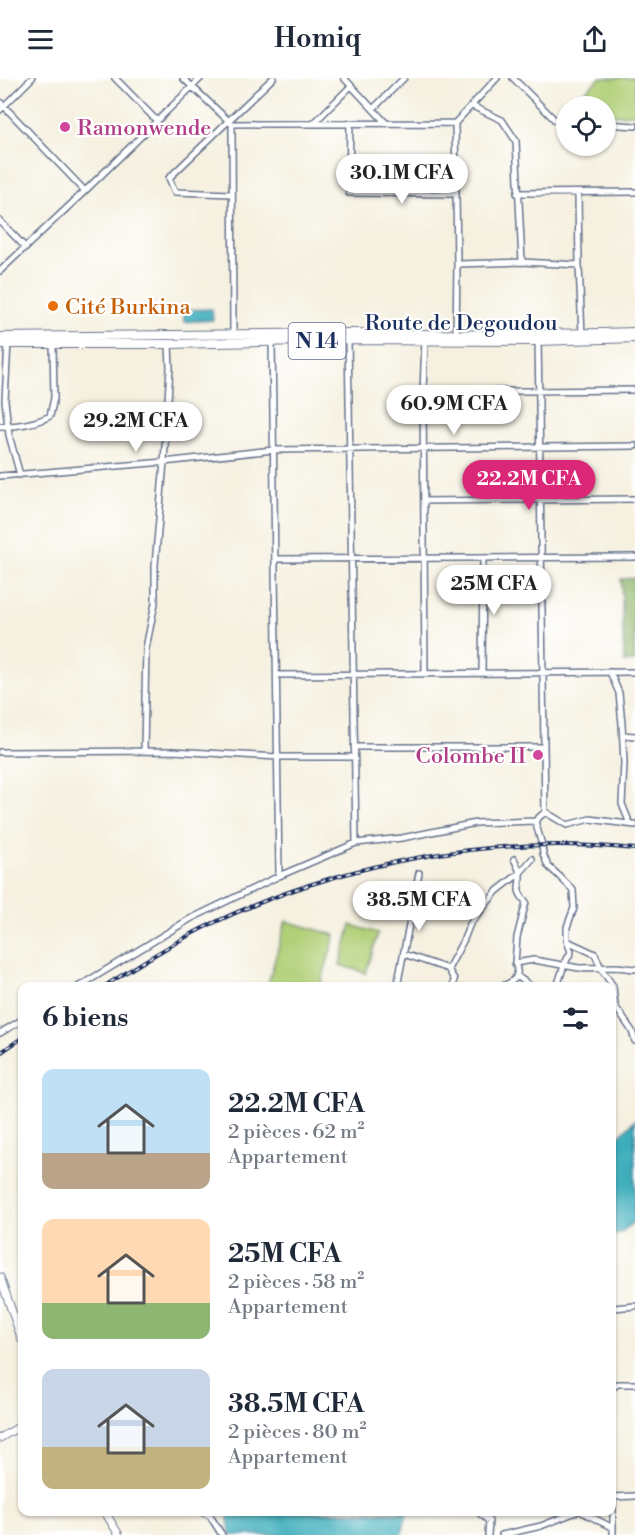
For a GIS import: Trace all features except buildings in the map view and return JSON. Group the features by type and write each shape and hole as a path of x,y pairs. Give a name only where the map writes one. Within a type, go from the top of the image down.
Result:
{"main road":[{"name":"Route de Degoudou","path":"582,337 635,332"},
{"name":"Route de Degoudou","path":"4,340 233,335 272,339"},
{"name":"Route de Degoudou","path":"53,340 169,344 348,337 635,338"}],"street":[{"path":"33,78 1,106 85,191"},
{"path":"116,78 157,121"},
{"path":"183,78 230,122 314,123 454,123 498,78"},
{"path":"0,272 201,78"},
{"path":"232,194 175,192 169,178 230,122 273,78"},
{"path":"344,78 386,123"},
{"path":"372,109 404,78"},
{"path":"513,78 556,121"},
{"path":"314,123 351,86"},
{"path":"472,106 502,120 516,141 522,262"},
{"path":"230,122 233,335"},
{"path":"350,123 349,192 455,194"},
{"path":"454,123 456,338"},
{"path":"616,125 635,126"},
{"path":"518,194 635,192"},
{"path":"578,193 582,337"},
{"path":"0,221 26,248"},
{"path":"457,264 522,262 579,265"},
{"path":"348,337 356,843"},
{"path":"425,338 423,392 425,674"},
{"path":"86,982 190,919 279,876 356,843 402,838 476,823 535,822 545,812 538,338"},
{"path":"272,339 279,876"},
{"path":"4,340 5,402 12,452 20,475"},
{"path":"0,426 40,420 50,416 54,398 53,340"},
{"path":"144,751 146,648 155,603 155,565 170,368 169,344"},
{"path":"423,392 635,390"},
{"path":"0,476 273,450 635,446"},
{"path":"424,501 635,499"},
{"path":"275,559 635,557"},
{"path":"482,673 483,558"},
{"path":"610,672 619,693 623,735 622,804 632,825"},
{"path":"277,675 635,672"},
{"path":"623,735 635,736"},
{"path":"354,747 544,747"},
{"path":"0,752 173,751 278,757 354,756"},
{"path":"545,812 567,825 590,819 632,825"},
{"path":"535,822 548,866 573,890 574,908 567,927 567,941 571,952 559,982"},
{"path":"512,982 517,976 515,963 517,937 526,902 520,896 518,885 520,873 514,859"},
{"path":"448,969 470,924 497,891 520,873 532,859"},
{"path":"398,982 419,873"},
{"path":"567,941 595,954 600,967 610,982"},
{"path":"404,954 448,969 454,982"},
{"path":"515,963 534,960 579,968 635,969"},
{"path":"517,976 525,982"},
{"path":"616,1007 632,1031 635,1041"},
{"path":"0,1033 18,1022"},
{"path":"0,1277 18,1329"},
{"path":"616,1308 635,1306"},
{"path":"616,1385 635,1384"},
{"path":"0,1438 18,1427"},
{"path":"616,1496 635,1496"},
{"path":"107,1516 119,1535"},
{"path":"210,1516 222,1535"},
{"path":"483,1516 489,1521 488,1535"},
{"path":"502,1535 540,1526 566,1516"},
{"path":"588,1516 613,1532"},
{"path":"613,1516 613,1532"}],"green space":[{"path":"600,78 635,78 635,114 616,115 616,96 579,96"},
{"path":"635,578 635,662 624,662 621,579"},
{"path":"286,921 335,935 321,982 268,982"},
{"path":"351,925 378,933 366,973 340,965"}],"water":[{"path":"212,309 213,320 184,322 183,310"},
{"path":"635,1120 635,1221 616,1234 616,1139"},
{"path":"228,1516 406,1516 402,1535 230,1535"}],"railway":[{"path":"111,982 209,925 311,884 364,869 471,850 580,845 635,849"},
{"path":"0,1053 18,1041"}],"place":[{"name":"Ramonwende","path":"65,127"},
{"name":"Cité Burkina","path":"53,306"},
{"name":"Colombe II","path":"538,755"}]}
